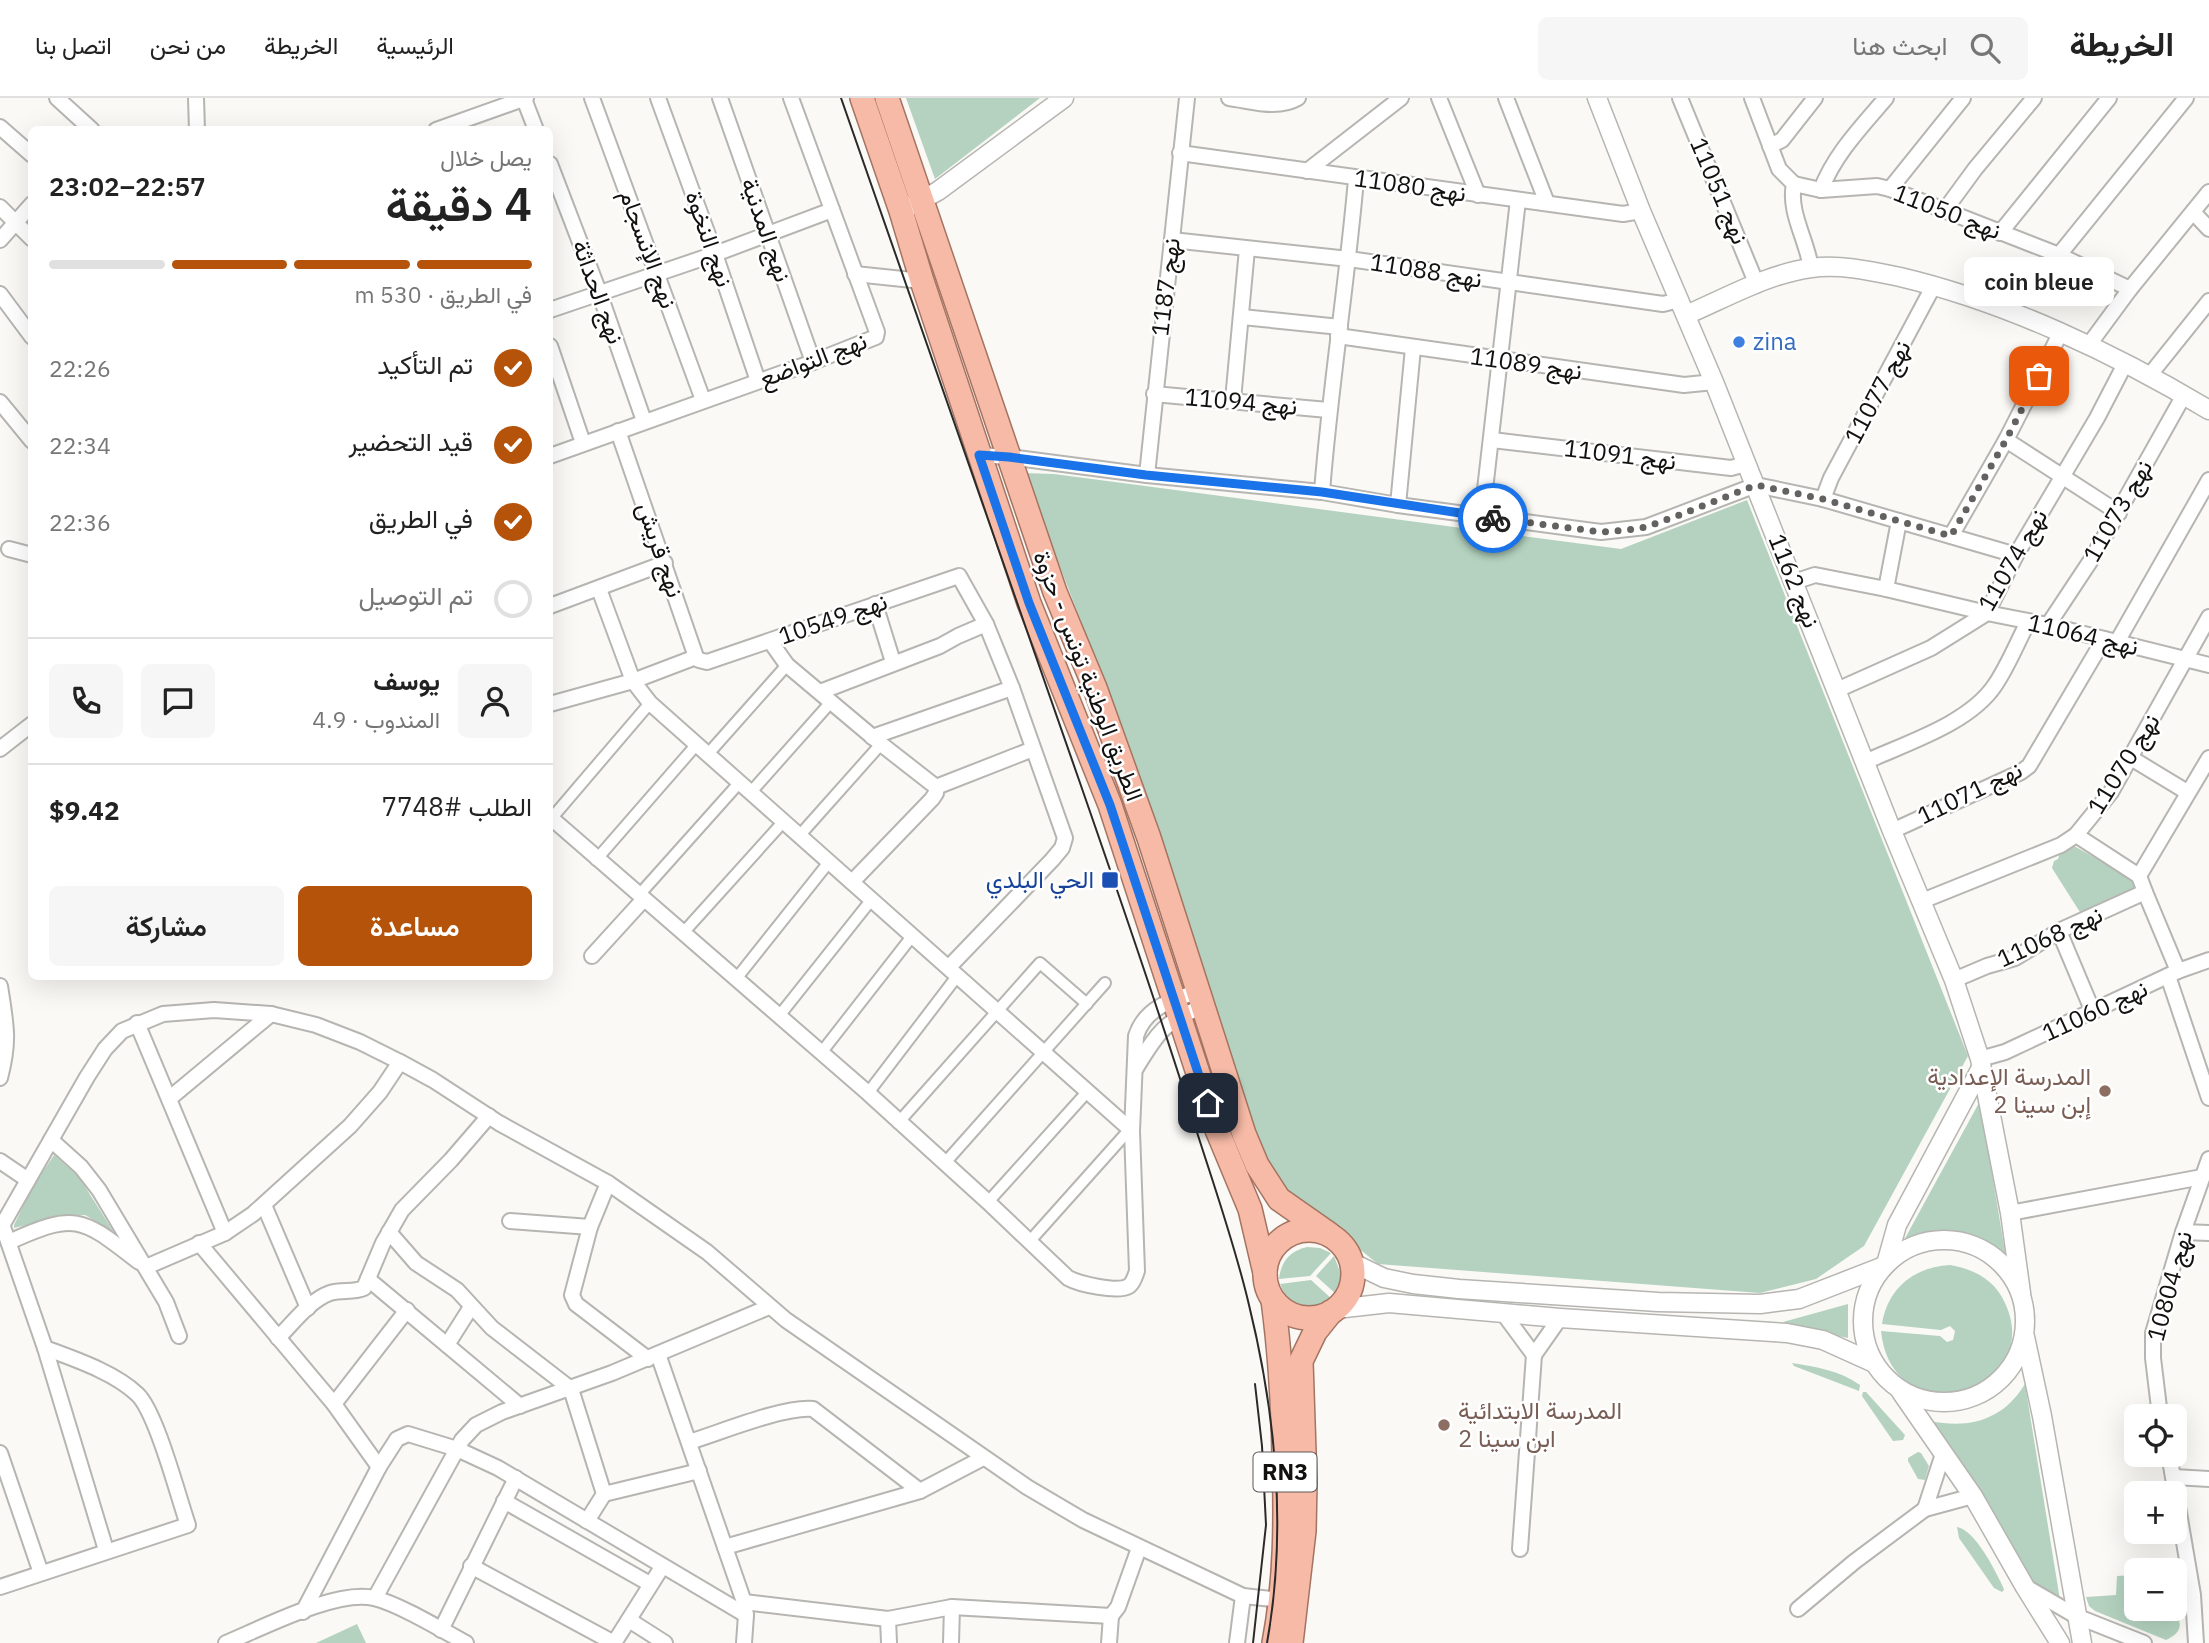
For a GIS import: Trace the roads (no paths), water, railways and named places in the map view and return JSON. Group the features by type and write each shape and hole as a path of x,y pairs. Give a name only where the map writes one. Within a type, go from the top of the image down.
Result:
{"highway":[{"name":"الطريق الوطنية تونس - حزوة","path":"862,98 1029,603 1189,1003 1257,1165 1279,1199 1329,1234"},
{"name":"الطريق الوطنية تونس - حزوة","path":"887,98 1055,592 1095,688 1149,838 1215,1125 1250,1209 1265,1273"},
{"path":"1265,1273 1267,1258 1286,1236 1315,1230 1329,1234"},
{"name":"RN3","path":"1291,1643 1304,1531 1301,1361 1315,1332 1348,1296 1353,1280 1353,1263 1344,1246 1329,1234"},
{"name":"RN3","path":"1265,1273 1265,1283 1273,1300 1279,1343 1285,1472 1286,1525 1282,1600 1274,1643"},
{"path":"1273,1300 1294,1316 1319,1317 1334,1311"}],"street":[{"path":"57,98 88,126"},
{"path":"196,98 197,126"},
{"name":"نهج الإنسجام","path":"592,98 703,400"},
{"name":"نهج النخوة","path":"658,98 758,381"},
{"name":"نهج المدنية","path":"720,98 813,362"},
{"name":"نهج التواضع","path":"553,455 873,340 877,335 791,98"},
{"path":"901,211 923,201 1063,98"},
{"name":"نهج 1187","path":"1146,475 1187,98"},
{"path":"1229,98 1275,105 1286,104 1298,98"},
{"path":"1307,171 1401,98"},
{"path":"1439,98 1478,195"},
{"path":"1506,98 1547,203"},
{"name":"نهج 1162","path":"1597,98 1641,212 1756,485 1892,831 1954,980 1981,1063 2010,1213 2021,1293"},
{"name":"نهج 11051","path":"1680,98 1757,285"},
{"path":"1752,98 1779,169 1794,184 1791,199 1811,268"},
{"path":"1770,146 1782,139 1815,98"},
{"path":"1821,190 1839,156 1885,98"},
{"path":"1890,189 1963,98"},
{"path":"1945,210 2034,98"},
{"path":"2000,233 2109,98"},
{"path":"2059,255 2186,98"},
{"path":"470,124 521,99 534,126"},
{"path":"0,127 28,152"},
{"name":"نهج 11080","path":"1180,153 1623,214 1641,212"},
{"name":"نهج الحداثة","path":"553,172 644,421"},
{"path":"1322,492 1328,410 1349,259 1356,179"},
{"name":"نهج 11050","path":"1794,184 1821,190 1877,186 1890,189 2059,255 2130,289"},
{"path":"2088,346 2130,289 2209,192"},
{"path":"1482,516 1518,200"},
{"path":"0,207 28,234"},
{"path":"0,240 28,208"},
{"path":"553,309 715,254 832,210"},
{"path":"2193,212 2209,229"},
{"name":"نهج 11088","path":"1172,240 1349,259 1682,308"},
{"path":"1233,400 1247,249"},
{"path":"1682,308 1811,268 1845,267 1934,285 2003,309 2125,364 2209,410"},
{"path":"855,274 922,281"},
{"name":"نهج 11077","path":"1823,499 1831,478 1934,285"},
{"path":"0,294 28,332"},
{"path":"2149,376 2209,301"},
{"name":"نهج 11089","path":"1242,317 1339,332 1413,348 1500,360 1684,385 1714,382"},
{"path":"1951,536 2006,440 2060,334"},
{"path":"1398,505 1413,348"},
{"path":"553,355 583,443"},
{"name":"نهج 11074","path":"1837,690 1931,648 1987,613 2016,555 2097,418 2125,364"},
{"name":"نهج 11094","path":"1154,394 1328,410"},
{"name":"نهج 11073","path":"2048,625 2093,557 2184,395"},
{"path":"0,402 28,436"},
{"name":"نهج قريش","path":"618,430 664,564 702,659"},
{"name":"نهج 11091","path":"1492,440 1731,468 1746,464"},
{"path":"2006,440 2119,513"},
{"path":"979,455 1322,492 1601,532 1646,527 1756,485 1823,499 2016,555"},
{"name":"نهج 11071","path":"1892,831 2029,766 2209,480"},
{"path":"1885,589 1899,521"},
{"path":"9,549 28,554"},
{"path":"553,605 664,564"},
{"name":"نهج 11064","path":"1794,582 1815,575 1885,589 2048,625 2209,666"},
{"name":"نهج 10549","path":"553,703 770,641 959,576 986,625"},
{"path":"599,589 633,681 650,703 1131,1130"},
{"path":"875,604 893,662"},
{"name":"نهج 11070","path":"1922,901 2061,845 2076,835 2111,792 2209,617"},
{"path":"1865,762 1951,723 1979,704 1995,685 2028,622"},
{"path":"592,956 641,897 825,697 893,662 940,646 986,625 1012,688 1065,838 1062,848 953,971 868,1093"},
{"path":"770,641 787,665 936,787"},
{"path":"596,860 787,665"},
{"path":"800,835 877,741 1012,688"},
{"path":"553,815 650,703"},
{"path":"0,749 28,727"},
{"path":"936,787 1033,749"},
{"path":"2131,758 2187,792"},
{"path":"2139,876 2209,758"},
{"path":"852,882 932,799 936,787"},
{"path":"553,821 868,1093 1075,1282 1124,1288 1130,1285 1137,1271 1131,1130 1135,1046 1139,1026 1149,1013 1189,1003"},
{"path":"683,933 784,821"},
{"path":"2076,835 2139,876 2173,974 2209,1098"},
{"path":"736,979 829,862"},
{"name":"نهج 11068","path":"1954,980 2015,958 2059,932 2145,892"},
{"path":"779,1016 872,899"},
{"path":"2059,932 2093,1012"},
{"path":"821,1053 913,935"},
{"name":"نهج 11060","path":"1981,1063 2209,960"},
{"path":"898,1123 1040,963 1087,1004"},
{"path":"944,1164 1105,983"},
{"path":"0,986 7,1029 7,1051 0,1078"},
{"path":"1136,1068 1164,1026 1189,1003"},
{"path":"106,1550 45,1348 9,1241 1,1226 105,1049 122,1031 137,1023 176,1012 243,1011 271,1014 327,1029 360,1042 433,1080 488,1116 608,1184 706,1252 769,1307 983,1458 1083,1520 1243,1596 1282,1600"},
{"path":"170,1098 271,1014"},
{"path":"137,1023 225,1233"},
{"path":"2193,1045 2209,1043"},
{"path":"146,1267 225,1233 264,1205 350,1126 380,1092 400,1062"},
{"path":"1981,1063 1897,1225 1885,1265 1870,1288 1863,1313 1864,1339 1874,1363 1899,1389 1917,1398 1957,1402 1994,1386 2009,1372 2025,1335"},
{"path":"988,1202 1088,1091"},
{"path":"278,1338 308,1308 330,1293 362,1290 402,1210 452,1160 488,1116"},
{"path":"1029,1242 1131,1130"},
{"path":"51,1140 89,1176 146,1267 168,1307 179,1336"},
{"name":"نهج 10804","path":"2158,1404 2152,1358 2153,1333 2183,1232 2209,1159"},
{"path":"0,1161 28,1180"},
{"path":"2010,1213 2202,1177"},
{"path":"608,1184 590,1227 572,1290 573,1300 653,1356 689,1443 745,1608 744,1643"},
{"path":"264,1205 308,1308"},
{"path":"510,1220 590,1227"},
{"path":"9,1241 53,1224 76,1222 107,1237 146,1267"},
{"path":"389,1232 416,1263 457,1290 492,1328 571,1389 604,1494"},
{"path":"2183,1232 2209,1234"},
{"path":"1353,1263 1384,1278 1413,1284 1658,1302 1751,1304 1783,1303 1799,1299 1885,1265 1905,1250 1926,1242 1950,1240 1973,1245 1993,1256 2010,1272 2021,1293 2026,1314 2025,1335 2082,1643"},
{"path":"199,1243 334,1404 379,1467"},
{"path":"368,1279 520,1406"},
{"path":"1334,1311 1390,1303 1787,1334 1823,1340 1874,1363"},
{"path":"447,1345 471,1307"},
{"path":"375,1598 466,1434 480,1422 571,1389 769,1307"},
{"path":"334,1404 407,1310"},
{"path":"1503,1313 1534,1354"},
{"path":"1520,1549 1534,1354 1560,1318"},
{"path":"0,1587 188,1525 158,1434 142,1398 130,1388 90,1366 45,1348"},
{"path":"1899,1389 1973,1496 2060,1643"},
{"path":"689,1443 778,1414 804,1408 813,1409 920,1491"},
{"path":"303,1612 379,1467 391,1446 404,1434 457,1450 516,1478 662,1567 745,1608 888,1619 952,1607 1111,1616"},
{"path":"0,1453 41,1573"},
{"path":"1925,1509 1943,1454"},
{"path":"725,1547 920,1491 983,1458"},
{"path":"2172,1467 2193,1595 2196,1643"},
{"path":"587,1521 604,1494 699,1471"},
{"path":"2174,1477 2209,1479"},
{"path":"441,1630 516,1478"},
{"path":"1798,1609 1854,1562 1925,1509 1973,1496"},
{"path":"504,1501 650,1584"},
{"path":"1109,1643 1111,1616 1118,1607 1139,1548"},
{"path":"471,1566 614,1643 662,1567"},
{"path":"2025,1587 2076,1616 2144,1643"},
{"path":"2193,1595 2209,1596"},
{"path":"1237,1643 1243,1596"},
{"path":"226,1643 335,1600 364,1597 375,1598 466,1643"},
{"path":"951,1643 952,1607"},
{"path":"629,1619 665,1643"},
{"path":"888,1619 889,1643"}],"tram line":[{"path":"841,98 1124,909 1237,1260 1266,1388 1276,1473 1276,1558 1267,1643"},
{"path":"1253,1643 1266,1525 1262,1446 1255,1384"}],"place":[{"name":"zina","path":"1739,342"},
{"name":"coin bleue","path":"2039,376"},
{"name":"الحي البلدي","path":"1110,880"},
{"name":"المدرسة الإعدادية إبن سينا 2","path":"2105,1091"},
{"name":"المدرسة الابتدائية ابن سينا 2","path":"1444,1425"}]}
